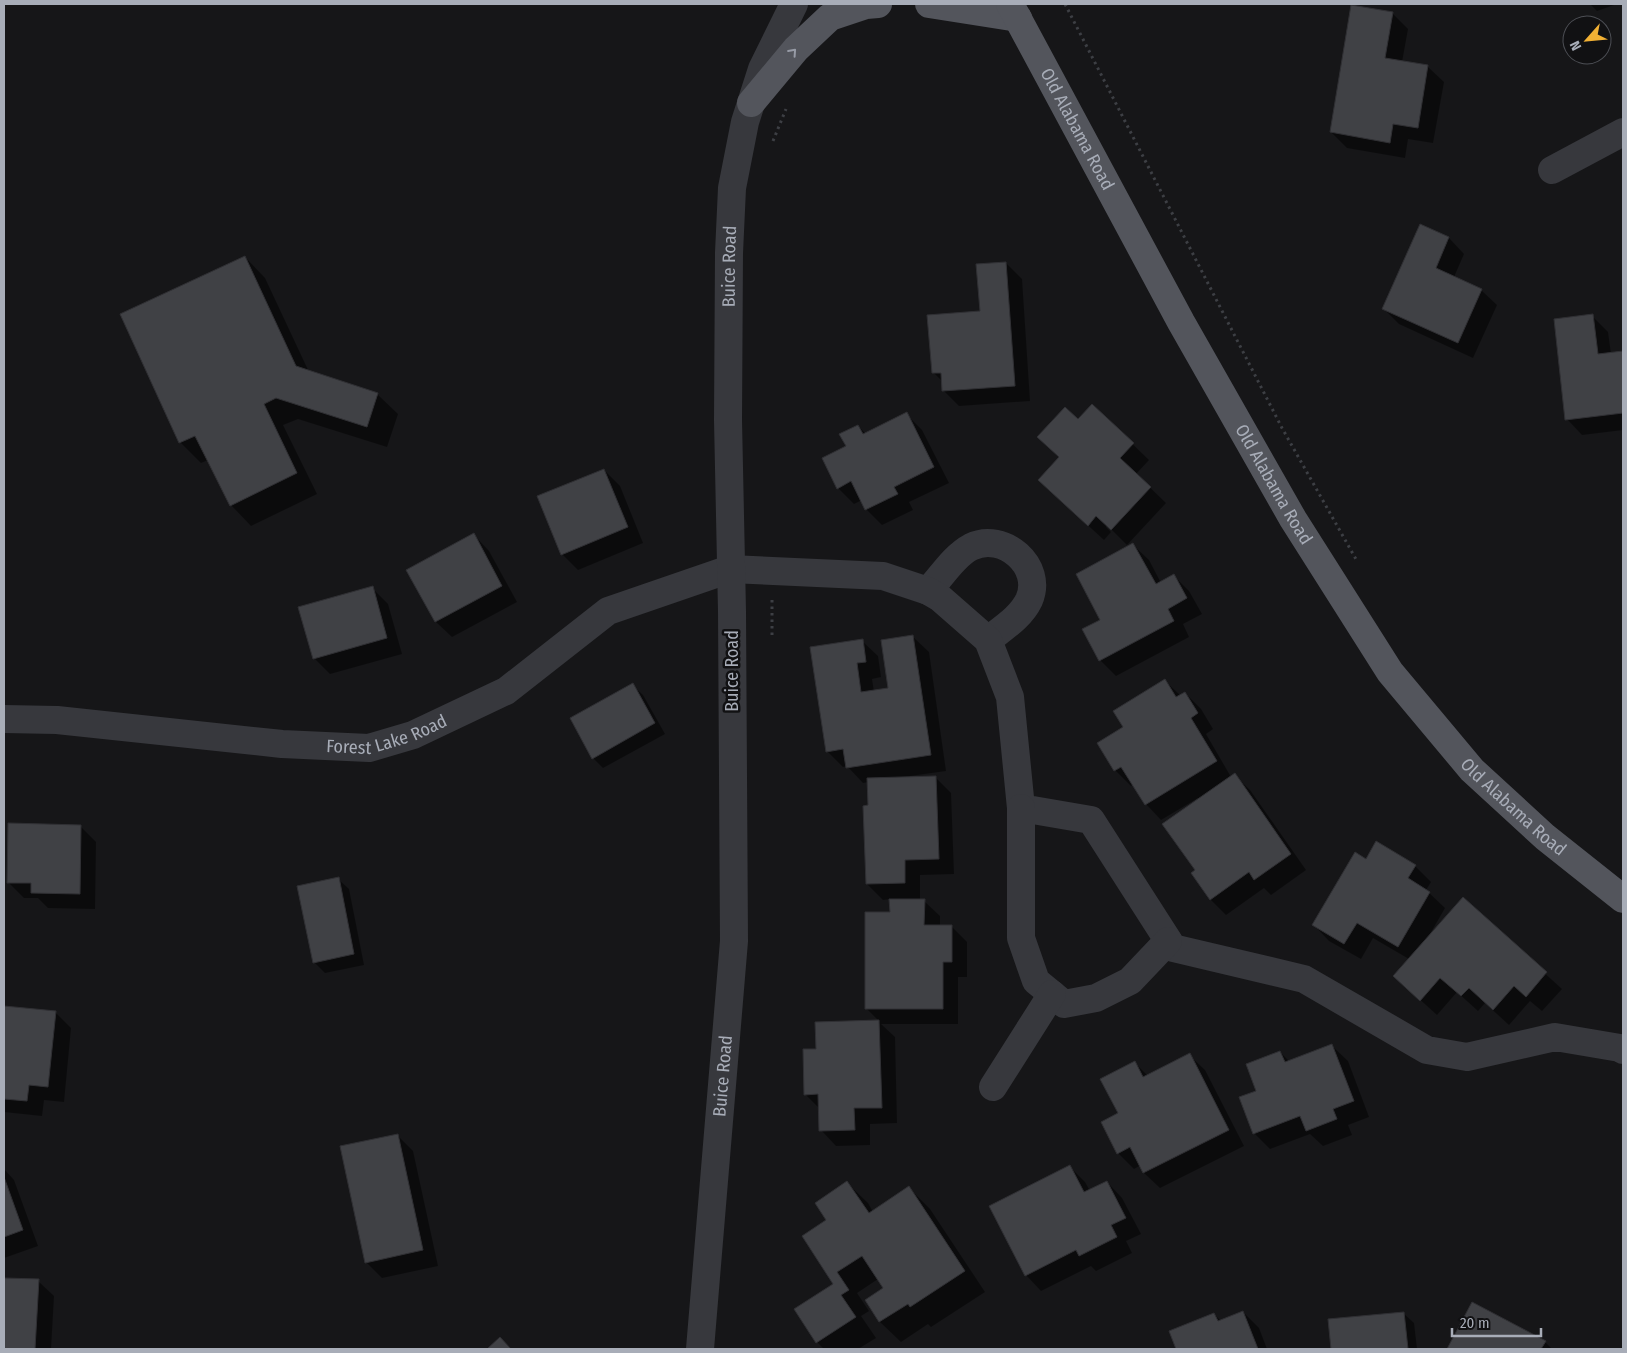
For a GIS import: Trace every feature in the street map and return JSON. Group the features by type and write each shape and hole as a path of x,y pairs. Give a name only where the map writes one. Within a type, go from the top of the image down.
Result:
{"main road":[{"path":"751,103 796,49 830,17 866,5 878,4"},
{"path":"929,4 1014,11"},
{"name":"Old Alabama Road","path":"1014,11 1181,322 1293,519 1390,672 1472,770 1545,837 1623,899"}],"street":[{"name":"Buice Road","path":"700,1349 734,941 728,420 728,253 732,188 745,122 762,70 794,4"},
{"path":"1552,170 1623,132"},
{"path":"928,591 959,557 972,547 988,542 1004,544 1018,553 1028,566 1032,581 1030,598 1022,612 988,640"},
{"path":"730,569 883,576 928,591 940,598 988,640 1010,697 1021,808 1021,938 1036,981 1064,1004 1096,998 1130,981 1168,941"},
{"name":"Forest Lake Road","path":"4,719 57,720 282,744 370,748 413,735 506,690 608,611 730,569"},
{"path":"1021,808 1091,820 1173,948 1304,979 1427,1050 1467,1057 1555,1037 1623,1050"},
{"path":"993,1087 1052,994"}],"path":[{"path":"1065,4 1282,428 1361,569"},
{"path":"772,143 786,108"}],"building":[{"path":"1351,5 1393,12 1385,58 1428,65 1418,128 1393,124 1390,143 1330,132"},
{"path":"1420,224 1449,237 1436,268 1482,289 1458,343 1382,309"},
{"path":"245,256 296,366 378,393 367,427 276,398 264,404 297,473 230,506 195,436 179,443 120,314"},
{"path":"1006,262 1015,386 942,391 941,373 932,373 927,315 980,311 976,264"},
{"path":"1593,314 1598,354 1623,351 1623,413 1565,420 1554,319"},
{"path":"1092,404 1134,443 1120,458 1151,487 1111,530 1096,516 1088,526 1038,480 1059,457 1037,437 1065,407 1078,419"},
{"path":"907,412 934,467 894,487 898,494 865,510 851,481 837,489 822,458 846,446 839,434 858,425 863,434"},
{"path":"604,469 628,527 561,555 537,496"},
{"path":"474,533 502,586 435,622 406,570"},
{"path":"1133,543 1156,584 1174,574 1187,598 1168,609 1174,621 1099,661 1082,629 1100,620 1076,574"},
{"path":"373,586 387,638 313,659 298,607"},
{"path":"913,635 931,755 846,768 843,749 826,752 810,647 863,639 866,662 857,663 861,692 888,688 881,640"},
{"path":"1165,679 1176,697 1185,692 1198,713 1191,718 1217,761 1145,805 1121,767 1114,771 1097,743 1123,727 1113,711"},
{"path":"633,683 655,723 592,759 570,718"},
{"path":"1235,773 1291,854 1254,880 1249,872 1210,900 1191,873 1195,870 1162,824"},
{"path":"936,776 939,859 905,860 905,883 866,884 863,806 868,805 867,778"},
{"path":"8,823 81,825 80,894 31,893 31,883 7,883"},
{"path":"1376,841 1416,865 1408,878 1430,892 1398,947 1357,923 1344,944 1312,925 1355,852 1366,859"},
{"path":"339,877 354,954 313,963 297,886"},
{"path":"1463,897 1547,972 1526,997 1514,986 1493,1010 1469,988 1461,996 1440,978 1420,1001 1393,976"},
{"path":"889,899 925,899 924,925 952,925 952,962 943,962 943,1009 865,1009 865,912 890,912"},
{"path":"4,1006 56,1011 48,1087 29,1085 27,1101 4,1099"},
{"path":"879,1020 882,1108 854,1108 855,1130 819,1131 818,1094 804,1095 803,1049 816,1049 815,1022"},
{"path":"1332,1044 1354,1101 1333,1109 1337,1119 1306,1131 1300,1116 1253,1134 1239,1097 1256,1091 1246,1064 1280,1051 1285,1062"},
{"path":"1190,1053 1229,1130 1143,1173 1130,1147 1117,1154 1101,1122 1118,1113 1100,1079 1135,1061 1143,1077"},
{"path":"398,1134 423,1250 365,1263 340,1146"},
{"path":"1070,1165 1084,1192 1107,1181 1126,1218 1111,1225 1117,1237 1079,1256 1076,1250 1025,1276 989,1206"},
{"path":"4,1177 23,1230 4,1237"},
{"path":"847,1181 869,1213 909,1186 965,1271 910,1307 908,1304 879,1322 865,1300 883,1288 862,1256 837,1272 849,1290 841,1295 856,1317 816,1343 794,1309 833,1284 802,1236 826,1220 815,1203"},
{"path":"4,1278 39,1279 35,1349 4,1349"},
{"path":"1472,1302 1546,1341 1541,1349 1447,1349"},
{"path":"1243,1311 1258,1349 1176,1349 1169,1331 1214,1313 1218,1321"},
{"path":"1404,1312 1408,1349 1331,1349 1328,1319"},
{"path":"500,1337 511,1349 487,1349"}]}
